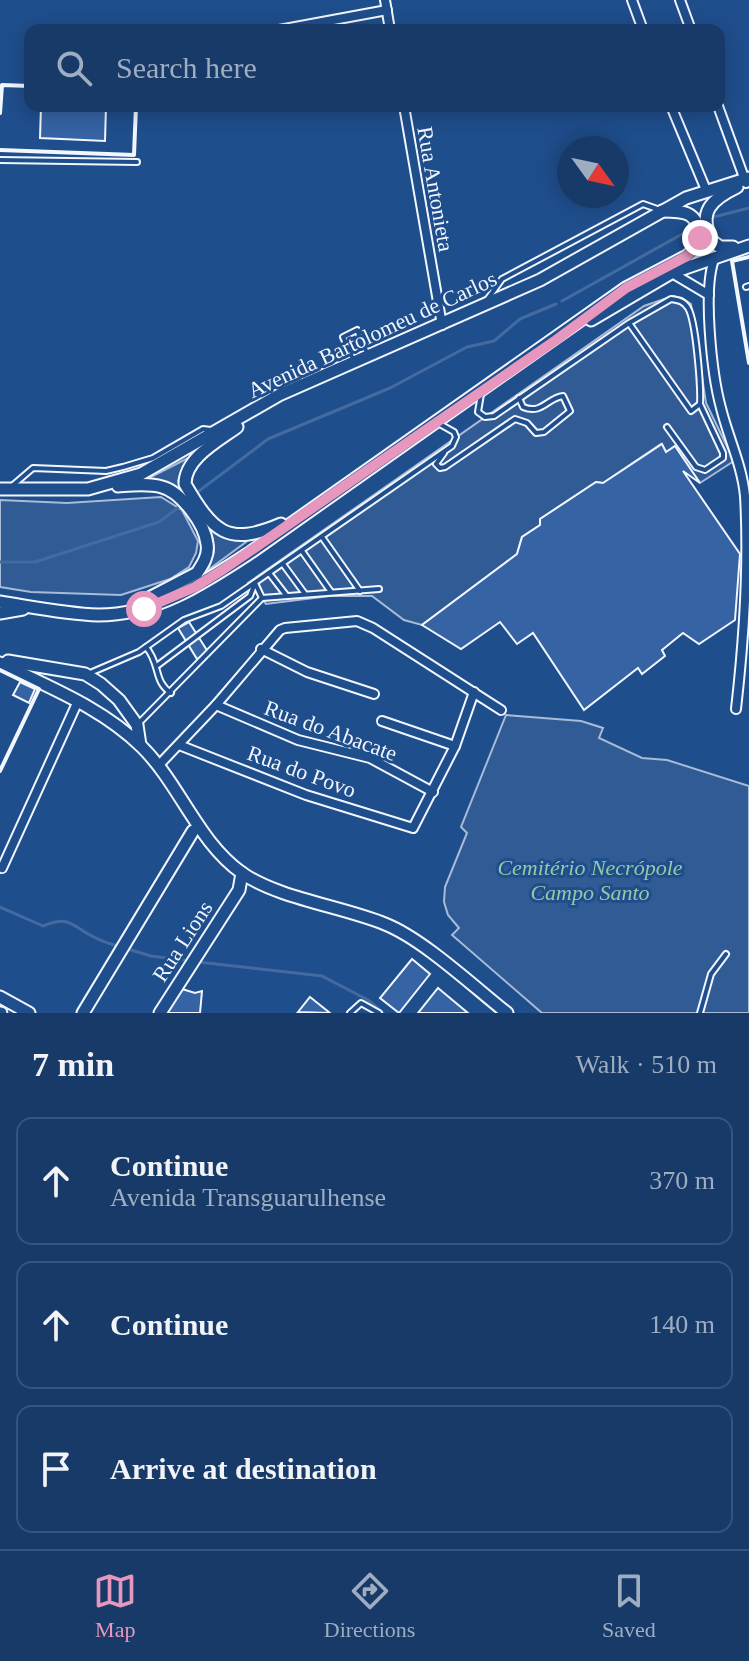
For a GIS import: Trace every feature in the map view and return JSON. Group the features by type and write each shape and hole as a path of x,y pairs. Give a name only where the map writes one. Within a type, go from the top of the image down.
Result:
{"main road":[{"name":"Avenida Bartolomeu de Carlos","path":"5,489 88,489 141,474 279,395 540,280 662,211 706,190 747,180"},
{"path":"747,180 718,196 711,203 706,217 709,236 716,244 725,248 749,246"},
{"path":"0,602 76,613 119,614 144,609 195,587 556,340 626,288 694,250 700,238 696,220 685,212 662,211"},
{"path":"556,340 671,273 749,246"},
{"path":"279,395 198,457 187,469 185,484 206,516 232,534 244,536 279,525 320,503"},
{"path":"88,489 147,484 169,490 180,498 205,536 207,554 197,573 119,614"},
{"path":"0,613 35,607"},
{"path":"0,661 85,674 112,694 137,725 140,745"},
{"path":"0,661 123,725 137,725"},
{"path":"60,692 67,681 85,674"},
{"path":"99,713 140,745 158,766 198,832 242,873 262,884 397,930 507,1013"},
{"path":"83,1013 198,832"},
{"name":"Rua Lions","path":"160,1013 239,890 242,873"},
{"name":"Rua Lions","path":"239,890 248,884 262,884"},
{"path":"0,997 29,1013"}],"street":[{"path":"632,0 641,24"},
{"path":"680,0 689,24"},
{"path":"305,24 386,5"},
{"name":"Rua Antonieta","path":"405,112 442,325"},
{"path":"674,112 706,190"},
{"path":"720,112 747,180"},
{"path":"715,256 711,265 709,295 715,383 745,493 747,565 736,709"},
{"path":"671,273 709,295"},
{"path":"158,766 216,705 261,649 285,628 357,621 373,628 501,710"},
{"path":"261,649 307,672 374,694"},
{"path":"433,792 455,746 474,692"},
{"path":"2,868 78,701"},
{"name":"Rua do Abacate","path":"216,705 298,740 370,758 433,792"},
{"path":"382,721 455,746"},
{"name":"Rua do Povo","path":"179,745 306,795 413,828 433,792"}],"lane":[{"path":"0,160 137,162"},
{"path":"484,305 502,279 643,204 662,211"},
{"path":"481,391 478,412 485,417 494,416 629,323 671,299 687,306 692,320 700,404 723,458 700,471 667,427"},
{"path":"629,323 691,411 700,404"},
{"path":"353,361 343,337 357,330 368,355"},
{"path":"435,423 454,432 456,437 436,464 440,468 515,419 527,423 533,432 544,432 570,411 563,396 535,410 523,407 519,398"},
{"path":"5,489 33,468 106,471 153,458 203,429 218,431"},
{"path":"85,674 110,666 146,647 184,620 221,606 452,446"},
{"path":"322,537 360,591"},
{"path":"302,551 331,592"},
{"path":"283,564 305,594"},
{"path":"269,573 286,595"},
{"path":"255,583 262,598"},
{"path":"158,665 250,596 255,583"},
{"path":"137,725 262,598 379,589"},
{"path":"146,647 158,665 160,684 171,693"},
{"path":"700,1013 711,974 726,954"},
{"path":"350,1013 361,1003 379,1013"}],"shaded area":[{"path":"673,296 691,304 706,403 734,461 700,483 675,447 666,452 661,444 603,483 596,482 540,519 540,525 522,537 517,554 422,625 404,620 372,596 330,596 266,604 248,583 644,306"},
{"path":"194,455 183,466 178,481 219,531 246,542 208,570 214,552 213,539 205,523 174,485 160,481 141,482"},
{"path":"161,497 182,510 198,541 189,567 170,579 121,595 31,592 0,587 0,500 67,503"},
{"name":"Cemitério Necrópole Campo Santo","path":"506,715 581,721 603,728 599,738 642,758 667,760 749,786 749,1013 542,1013 452,935 459,928 448,915 444,902 445,887 467,833 461,827"}],"building":[{"path":"41,112 106,112 105,141 40,138"},
{"path":"662,444 666,452 675,446 700,483 683,471 740,554 735,620 699,644 683,633 662,650 665,656 642,674 638,668 584,710 533,633 517,644 500,622 461,649 422,625 517,554 522,537 540,525 540,519"},
{"path":"189,622 208,652 197,659 178,628"},
{"path":"20,682 35,689 29,703 13,695"},
{"path":"412,959 430,974 399,1013 380,998"},
{"path":"438,988 468,1013 418,1013"},
{"path":"182,989 195,993 202,991 200,1013 165,1013"},
{"path":"310,997 330,1013 298,1012"}],"waterway":[{"path":"710,218 749,208"},
{"path":"562,301 693,228"},
{"path":"195,494 268,439 390,388 467,347 494,341 520,319 556,304"},
{"path":"0,562 35,562 159,522 183,504"},
{"path":"0,907 43,926 60,921 71,923 88,934 120,947"},
{"path":"128,949 151,956 191,961"},
{"path":"198,962 322,976 368,1000 383,1013"}],"wall":[{"path":"0,113 2,85 24,86"},
{"path":"0,150 134,155 136,112"},
{"path":"749,257 732,261 749,363"},
{"path":"0,670 39,689 0,771"}],"route":[{"path":"144,609 195,587 224,569 556,340 626,288 687,256 698,246 700,238"}]}
